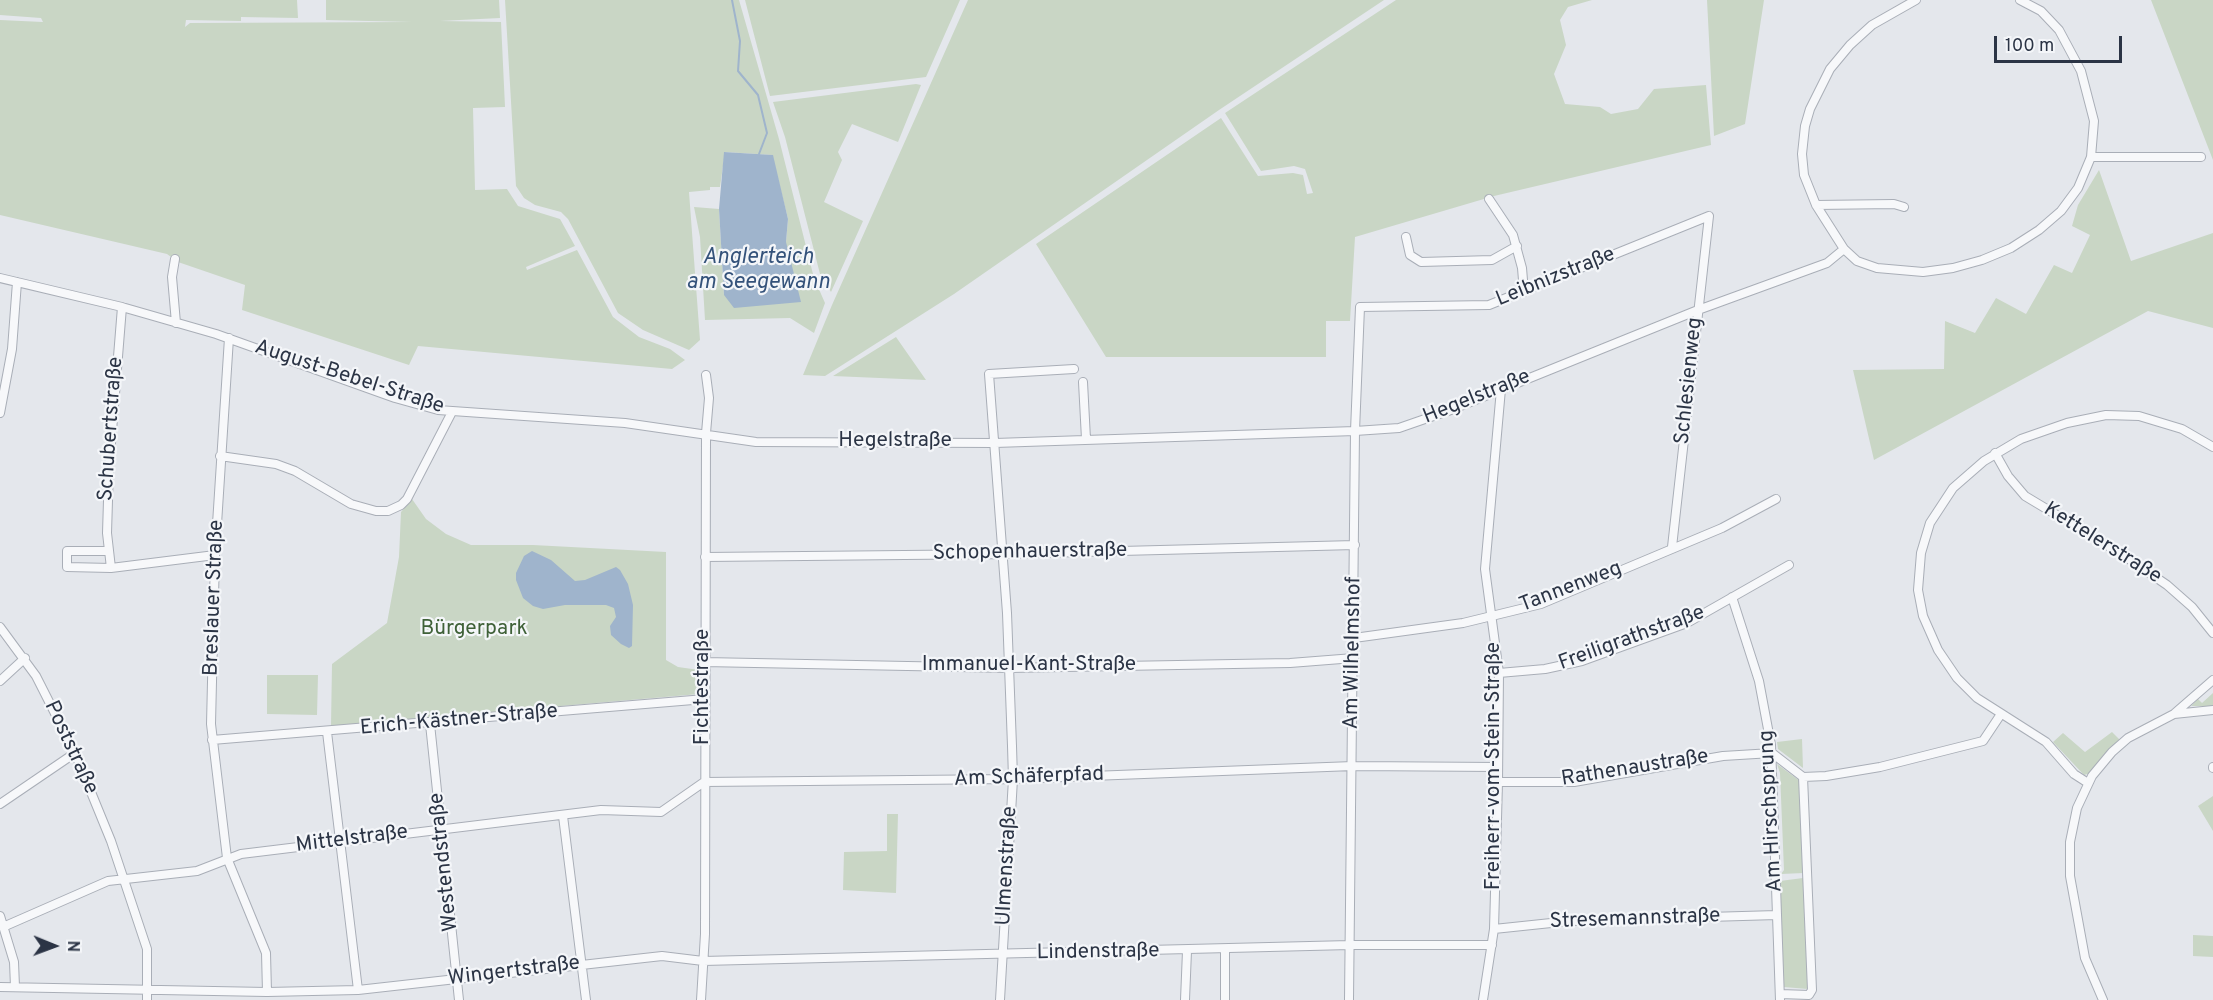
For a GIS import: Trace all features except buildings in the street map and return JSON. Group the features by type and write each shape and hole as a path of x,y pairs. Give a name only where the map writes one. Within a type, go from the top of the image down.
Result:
{"street":[{"path":"1916,0 1872,25 1850,45 1830,69 1816,93 1805,126 1802,154 1804,175 1816,205 1844,249 1860,262 1886,270 1909,272 1941,270 1982,260 2025,239 2055,216 2078,188 2091,157 2094,121 2081,70 2059,30 2041,12 2020,0"},
{"path":"2091,157 2201,157"},
{"path":"1489,199 1509,226 1517,246 1524,291"},
{"path":"1816,205 1894,204 1904,207"},
{"name":"Leibnizstraße","path":"1360,307 1484,307 1709,216"},
{"name":"Schlesienweg","path":"1672,547 1709,216"},
{"path":"1406,237 1410,255 1421,262 1492,260 1517,246"},
{"name":"Hegelstraße","path":"706,434 756,441 995,443 1398,428 1698,310 1827,263 1844,249"},
{"path":"175,259 172,277 176,323"},
{"name":"August-Bebel-Straße","path":"0,278 122,307 229,338 395,398 452,412 606,422 706,434"},
{"path":"0,413 12,349 17,282"},
{"name":"Schubertstraße","path":"111,568 108,551 108,468 122,307"},
{"name":"Am Wilhelmshof","path":"1349,1000 1355,431 1360,307"},
{"name":"Breslauer Straße","path":"229,338 215,555 212,740 227,858 266,953 267,992"},
{"name":"Ulmenstraße","path":"1000,1000 1012,780 1004,554 989,374 1074,369"},
{"name":"Fichtestraße","path":"701,1000 706,434 709,398 706,375"},
{"path":"1083,382 1086,439"},
{"name":"Freiherr-vom-Stein-Straße","path":"1483,1000 1494,929 1498,782 1498,673 1493,616 1485,569 1501,389"},
{"path":"220,456 276,464 295,471 351,504 375,511 388,510 401,505 410,495 452,412"},
{"path":"2088,783 2074,774 2046,742 2001,714 1967,688 1938,650 1923,616 1918,582 1924,541 1938,508 1961,479 1995,453 2043,430 2106,415 2132,416 2160,421 2182,429 2213,447"},
{"name":"Kettelerstraße","path":"1995,453 2008,476 2025,496 2164,582 2192,608 2213,633"},
{"name":"Tannenweg","path":"1354,638 1420,630 1541,604 1672,547 1722,528 1776,499"},
{"name":"Schopenhauerstraße","path":"705,557 1004,554 1355,545"},
{"path":"108,551 67,550 67,567 111,568 215,555"},
{"name":"Freiligrathstraße","path":"1498,673 1545,669 1581,661 1687,623 1789,565"},
{"name":"Am Hirschsprung","path":"1732,597 1760,681 1772,753 1780,997 1809,994 1812,990 1803,777"},
{"name":"Poststraße","path":"0,627 25,658 75,753 124,878 148,954 147,1000"},
{"path":"0,681 25,658"},
{"name":"Immanuel-Kant-Straße","path":"704,662 1009,668 1290,663 1354,658"},
{"path":"2103,1000 2085,958 2070,876 2072,828 2088,783 2101,764 2123,741 2174,714 2213,680"},
{"name":"Erich-Kästner-Straße","path":"212,740 430,724 705,699"},
{"path":"2174,714 2213,710"},
{"path":"1772,753 1803,777 1880,767 1983,741 2001,714"},
{"name":"Westendstraße","path":"430,724 459,1000"},
{"path":"327,732 358,990"},
{"path":"0,804 75,753"},
{"name":"Rathenaustraße","path":"1498,782 1568,783 1723,756 1772,753"},
{"name":"Am Schäferpfad","path":"704,782 1012,780 1353,766 1498,767"},
{"name":"Mittelstraße","path":"3,927 103,883 124,878 197,871 240,854 609,810 661,812 704,782"},
{"path":"563,816 586,1000"},
{"name":"Stresemannstraße","path":"1494,929 1570,921 1777,915"},
{"path":"0,916 14,962 15,987"},
{"name":"Lindenstraße","path":"703,961 1187,951 1350,945 1492,945"},
{"path":"1225,950 1225,1000"},
{"path":"1185,1000 1187,951"},
{"name":"Wingertstraße","path":"0,987 267,992 296,996 662,956 703,961"}],"green space":[{"path":"0,0 297,0 298,18 241,17 241,21 186,20 185,27 190,23 412,22 326,20 326,0 499,0 500,18 440,21 501,22 505,107 473,108 475,190 507,189 518,206 560,219 575,246 526,267 527,270 577,250 613,317 639,337 670,349 685,360 672,369 418,346 409,365 242,310 245,285 178,262 167,254 0,215 0,20 43,22 41,18 0,15"},
{"path":"505,0 739,0 779,139 814,278 825,303 814,333 790,318 705,320 700,237 694,207 719,209 724,295 786,242 788,219 772,155 725,152 720,187 689,192 700,340 689,350 643,330 618,313 568,219 561,212 535,205 524,198 516,186"},
{"path":"745,0 960,0 926,77 770,96"},
{"path":"968,0 1384,0 1219,110 954,294 825,376 803,375"},
{"path":"1396,0 1592,0 1568,7 1560,20 1566,45 1554,74 1565,104 1600,107 1611,114 1638,109 1654,89 1706,85 1711,145 1494,196 1355,237 1350,321 1326,321 1326,357 1106,357 1036,244 1221,118 1258,176 1293,173 1303,175 1307,194 1313,193 1305,169 1294,166 1261,171 1225,113"},
{"path":"1707,0 1764,0 1745,124 1714,136"},
{"path":"2151,0 2213,0 2213,160"},
{"path":"921,85 898,142 852,124 838,152 842,160 824,202 863,221 831,292 820,274 785,137 773,102"},
{"path":"2099,170 2131,261 2213,233 2213,328 2148,311 1874,460 1853,370 1944,369 1945,321 1975,333 1996,298 2026,314 2054,265 2072,273 2090,235 2072,226 2078,205"},
{"path":"896,337 926,380 833,376"},
{"name":"Bürgerpark","path":"412,499 426,519 446,534 471,545 533,545 666,552 666,660 678,667 699,670 699,694 331,726 332,664 387,623 399,557 401,512"},
{"path":"267,675 318,675 317,715 267,714"},
{"path":"2213,693 2213,706 2191,706 2198,699 2202,703"},
{"path":"2112,732 2120,740 2091,773 2084,775 2053,742 2063,733 2085,752"},
{"path":"1802,739 1803,768 1778,749 1777,742"},
{"path":"1777,764 1800,781 1804,873 1781,874 1784,870 1780,773"},
{"path":"2213,796 2213,831 2198,806"},
{"path":"887,814 898,814 896,893 843,890 844,852 887,851"},
{"path":"1803,878 1808,989 1784,987 1780,881"},
{"path":"2193,935 2213,936 2213,957 2193,956"}],"water":[{"name":"Anglerteich am Seegewann","path":"724,152 773,155 788,219 786,242 801,302 734,308 724,295 719,209"},
{"path":"532,551 551,560 575,581 585,580 616,567 620,570 628,584 633,605 632,646 629,648 621,644 611,635 610,626 616,617 614,608 606,605 565,605 543,609 533,606 523,598 516,580 516,573 524,556"}],"waterway":[{"path":"732,0 740,41 738,71 758,95 767,133 759,154"}]}
